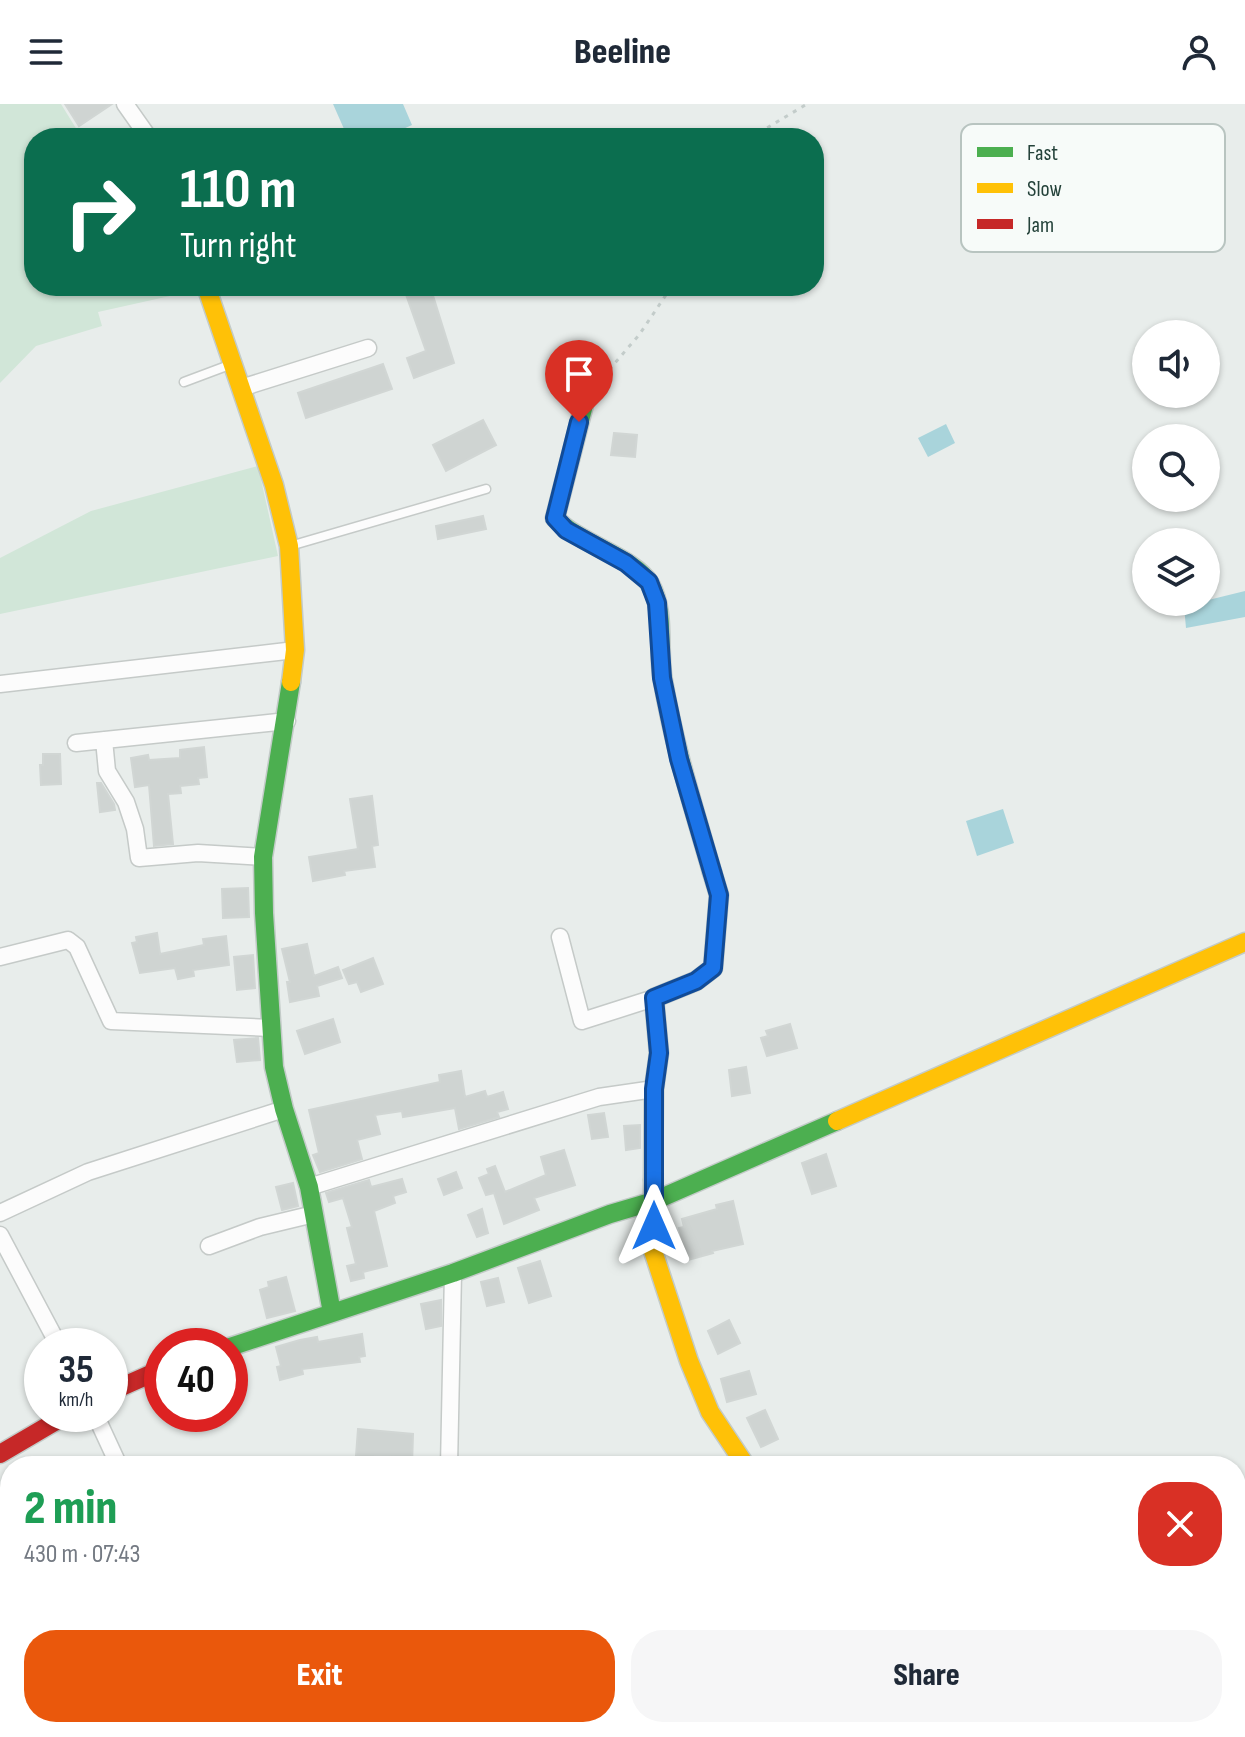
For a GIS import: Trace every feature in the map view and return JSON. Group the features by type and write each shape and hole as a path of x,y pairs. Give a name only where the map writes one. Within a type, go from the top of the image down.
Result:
{"street":[{"path":"125,104 142,128"},
{"path":"210,296 274,485 289,546 295,650 287,721 263,857 264,913 274,1067 309,1187 332,1313"},
{"path":"241,388 368,348"},
{"path":"560,937 582,1021 654,998 696,981 713,968 719,895 679,759 662,678 657,603 649,582 626,563 566,530 555,518 586,397"},
{"path":"0,684 295,650"},
{"path":"76,743 287,721"},
{"path":"104,740 107,771 126,802 135,829 139,858 198,853 263,857"},
{"path":"0,957 68,940 77,947 111,1021 271,1028"},
{"path":"248,1341 453,1273 610,1214 654,1201 1245,942"},
{"path":"654,998 659,1053 654,1089 653,1251 689,1361 710,1412 739,1456"},
{"path":"309,1187 599,1097 654,1089"},
{"path":"0,1213 88,1172 284,1109"},
{"path":"209,1246 260,1227 314,1214"},
{"path":"0,1235 49,1328"},
{"path":"449,1456 453,1273"},
{"path":"0,1454 37,1432"},
{"path":"103,1432 114,1456"}],"lane":[{"path":"184,382 233,363"},
{"path":"289,546 486,489"}],"path":[{"path":"767,128 807,104"},
{"path":"586,397 639,335 665,296"}],"green space":[{"path":"0,104 61,104 76,128 24,128 24,296 170,296 98,312 102,326 36,346 0,383"},
{"path":"258,466 278,556 0,614 0,558 91,511"}],"water":[{"path":"333,104 403,104 412,125 405,128 344,128"},
{"path":"946,424 955,443 928,457 918,438"},
{"path":"1245,591 1245,617 1186,628 1185,616 1220,616 1220,597"},
{"path":"1003,809 1014,843 977,856 966,821"}],"building":[{"path":"65,104 112,104 79,126"},
{"path":"407,296 433,296 454,363 414,378 407,358 426,351"},
{"path":"383,364 392,389 306,418 298,393"},
{"path":"483,420 496,445 446,471 433,445"},
{"path":"614,433 637,435 635,457 611,455"},
{"path":"483,516 486,529 438,539 436,526"},
{"path":"204,747 207,777 198,778 199,784 180,786 181,793 168,794 173,844 154,846 149,785 135,787 131,758 148,755 149,760 180,758 180,750"},
{"path":"43,754 60,754 61,784 41,785"},
{"path":"97,783 101,783 115,810 100,812"},
{"path":"372,796 378,845 372,846 375,867 344,871 345,875 313,881 309,857 358,849 350,799"},
{"path":"248,888 249,917 223,918 222,889"},
{"path":"157,933 160,954 204,945 203,939 226,936 229,965 193,970 194,976 178,979 175,968 140,973 132,943 137,942 136,937"},
{"path":"307,944 314,976 338,967 342,978 317,986 319,996 290,1002 287,982 290,982 282,949"},
{"path":"253,955 255,988 237,990 234,957"},
{"path":"373,958 383,984 361,992 357,982 349,984 343,970"},
{"path":"333,1019 340,1042 305,1054 297,1031"},
{"path":"790,1024 797,1048 767,1056 761,1038 768,1036 766,1031"},
{"path":"258,1038 260,1060 237,1062 234,1040"},
{"path":"746,1067 750,1093 732,1096 729,1070"},
{"path":"461,1071 465,1097 485,1091 487,1097 503,1092 508,1109 497,1112 499,1117 459,1129 455,1108 403,1117 402,1111 375,1115 380,1134 357,1140 362,1159 320,1172 313,1155 319,1153 309,1110 440,1082 439,1075"},
{"path":"604,1113 608,1137 592,1139 588,1115"},
{"path":"640,1125 640,1148 626,1150 624,1126"},
{"path":"564,1150 575,1185 534,1198 539,1210 504,1224 494,1193 486,1195 479,1178 489,1174 487,1169 495,1166 505,1192 546,1175 541,1157"},
{"path":"826,1154 836,1186 812,1194 802,1163"},
{"path":"456,1172 462,1188 444,1195 438,1179"},
{"path":"402,1179 406,1192 393,1196 395,1203 374,1211 387,1266 363,1272 364,1278 351,1281 347,1266 356,1264 347,1228 352,1227 343,1198 329,1202 326,1193 369,1180 371,1187"},
{"path":"293,1183 298,1206 282,1210 276,1187"},
{"path":"733,1201 743,1244 688,1260 679,1228 684,1227 682,1219"},
{"path":"482,1209 488,1233 477,1237 468,1215"},
{"path":"540,1261 551,1296 529,1303 518,1268"},
{"path":"286,1277 295,1311 267,1318 260,1290 269,1287 268,1282"},
{"path":"498,1278 504,1302 487,1306 481,1282"},
{"path":"441,1300 441,1326 426,1329 421,1304"},
{"path":"729,1320 740,1343 718,1354 708,1331"},
{"path":"362,1334 365,1356 359,1357 360,1362 302,1369 303,1374 280,1380 277,1367 281,1366 276,1347 317,1337 318,1342"},
{"path":"749,1371 756,1394 727,1402 721,1379"},
{"path":"765,1410 778,1439 761,1447 747,1418"},
{"path":"358,1429 413,1434 412,1456 356,1456"}],"traffic: fast":[{"path":"586,397 555,518 632,566 650,584 655,595 660,619 661,669 668,705 712,872"},
{"path":"291,682 263,857 274,1067 309,1187 332,1313"},
{"path":"248,1341 453,1273 610,1214 654,1201 837,1121"}],"traffic: slow":[{"path":"209,296 274,485 289,546 295,650 291,682"},
{"path":"837,1121 1245,942"},
{"path":"653,1180 653,1251 689,1361 710,1412 739,1456"}],"traffic: jam":[{"path":"653,1180 654,1089 659,1053 654,998 696,981 713,968 719,895 712,872"},
{"path":"128,1384 144,1377"},
{"path":"0,1454 37,1432"}],"route":[{"path":"579,422 555,518 566,530 626,563 649,582 657,603 662,678 679,759 719,895 713,968 696,981 654,998 659,1053 654,1089 654,1226"}]}
